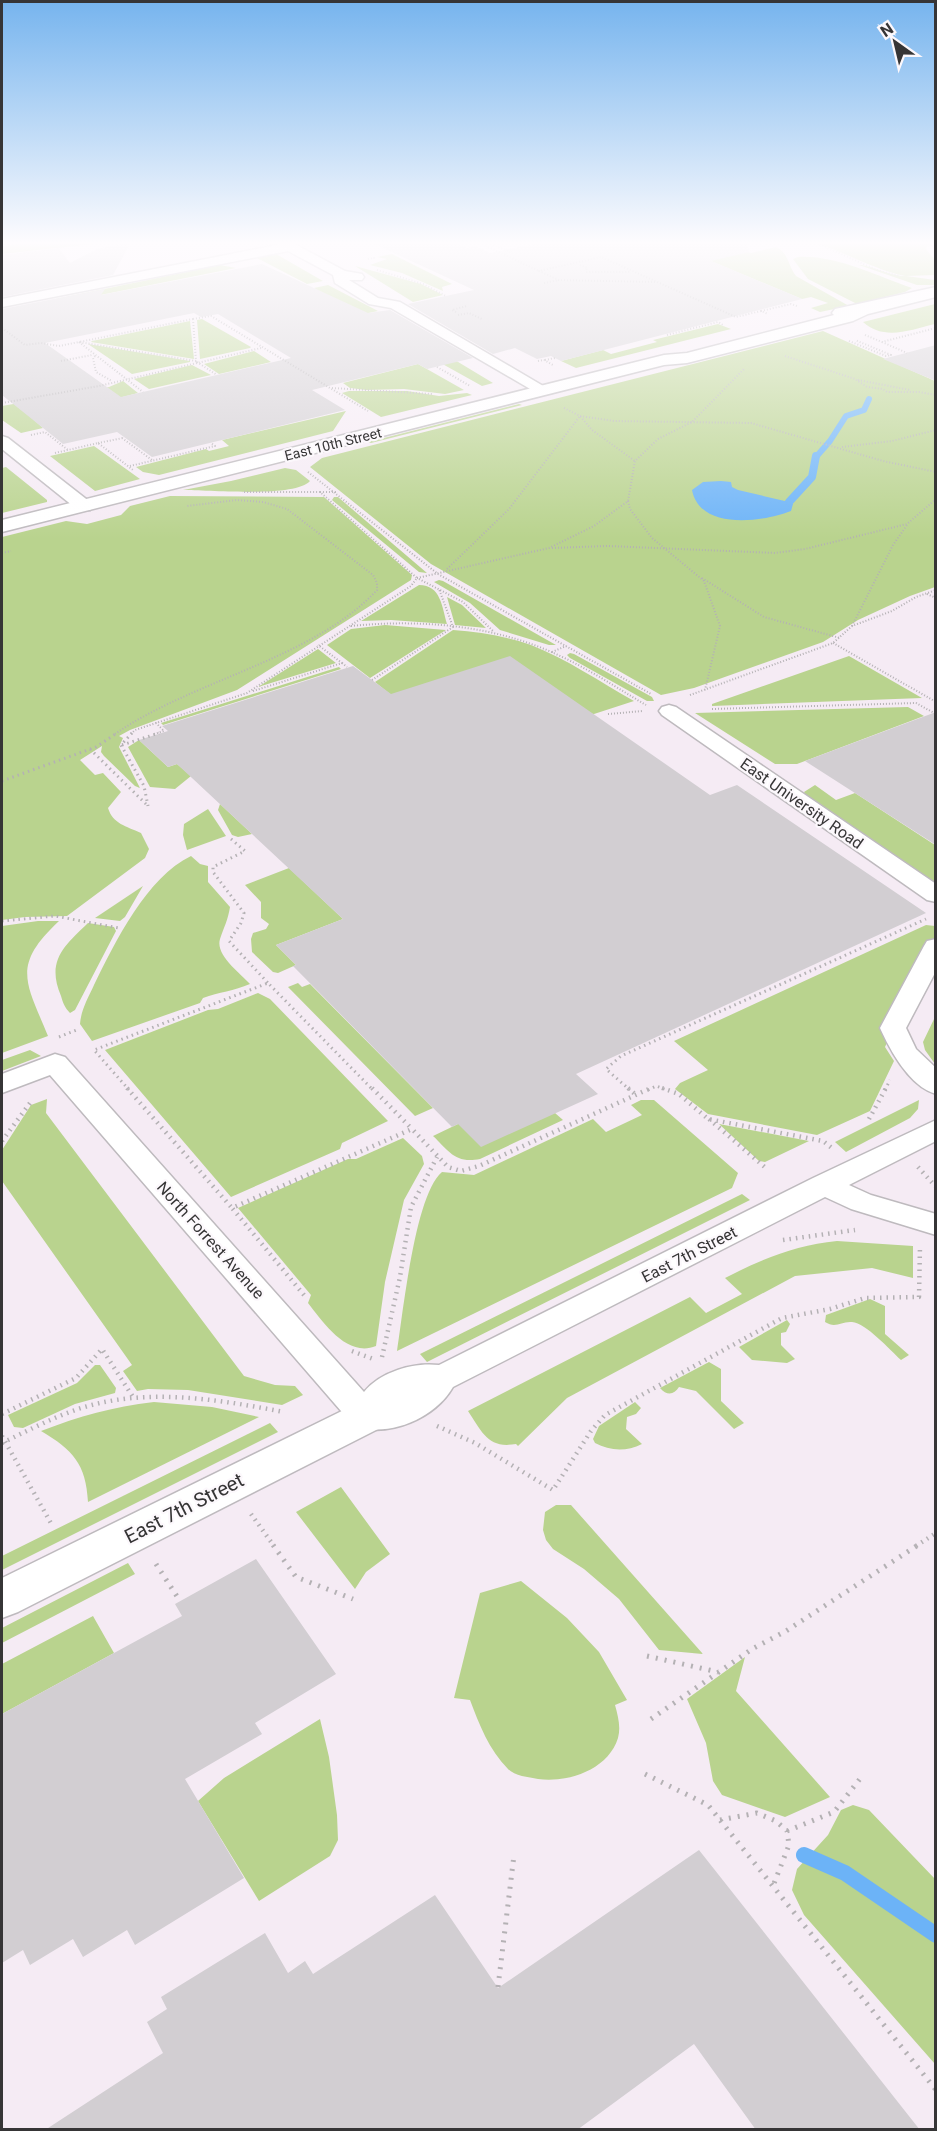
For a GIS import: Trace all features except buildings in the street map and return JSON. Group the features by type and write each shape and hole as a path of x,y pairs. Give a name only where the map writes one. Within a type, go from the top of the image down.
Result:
{"street":[{"path":"456,340 542,390"},
{"name":"East 10th Street","path":"2,526 542,390 756,340"},
{"path":"2,441 84,506"},
{"name":"East University Road","path":"670,702 936,895"},
{"path":"936,946 893,1028 905,1053 936,1085"},
{"name":"North Forrest Avenue","path":"2,1084 55,1063 366,1417"},
{"name":"East 7th Street","path":"2,1599 366,1417 385,1417 415,1404 434,1392 442,1378 936,1129"},
{"path":"823,1185 928,1232"}],"path":[{"path":"19,340 25,345 59,346 88,340"},
{"path":"77,340 143,392"},
{"path":"195,340 197,362"},
{"path":"249,340 374,415"},
{"path":"848,340 886,356 891,355 856,340"},
{"path":"878,340 907,353"},
{"path":"882,342 888,340"},
{"path":"80,342 197,362 217,375"},
{"path":"2,403 114,382 261,348"},
{"path":"776,352 798,362 855,379 936,395"},
{"path":"61,361 94,355"},
{"path":"94,355 96,372 114,382"},
{"path":"544,360 555,358"},
{"path":"705,690 720,626 704,581 640,524 628,501 635,461 658,439 692,422 750,363"},
{"path":"437,367 474,387"},
{"path":"855,379 867,387 880,388 887,392 919,392"},
{"path":"880,388 885,385"},
{"path":"331,388 366,391 408,390 436,394"},
{"path":"580,416 639,422 751,423 883,461 936,472"},
{"path":"580,416 592,430 635,461"},
{"path":"444,572 509,509 580,416"},
{"path":"839,448 892,441 936,430"},
{"path":"28,435 45,432 69,450"},
{"path":"51,454 124,438 153,461"},
{"path":"98,443 137,473"},
{"path":"129,466 215,446 211,443"},
{"path":"303,469 336,492 438,574 670,702 916,703 934,713"},
{"path":"239,492 336,492"},
{"path":"320,492 417,578 463,602 493,631"},
{"path":"670,702 833,644 852,626 893,545 907,524 936,499"},
{"path":"2,781 90,749 131,723 190,693 280,654 362,606 377,590 374,575 287,510 272,504 234,501 207,502 182,507"},
{"path":"549,548 594,526 628,501"},
{"path":"247,693 411,586 417,578 455,568 549,548 606,546 668,551 776,553 846,540 907,524"},
{"path":"2,553 13,550"},
{"path":"696,574 764,618 840,638"},
{"path":"439,590 453,627"},
{"path":"852,626 892,611 936,590"},
{"path":"926,593 936,598"},
{"path":"348,626 375,622 493,631 552,652 652,708 641,712 608,714"},
{"path":"372,680 453,627"},
{"path":"833,644 936,702"},
{"path":"318,645 347,667"},
{"path":"552,652 567,646"},
{"path":"121,745 135,730 342,663"},
{"path":"121,745 164,731 156,723"},
{"path":"90,749 148,806 144,786 121,745"},
{"path":"231,839 245,851 213,867 213,872 244,913 229,941 448,1167 461,1171 479,1166 656,1086 679,1094 767,1169"},
{"path":"636,1095 606,1069 621,1056 936,915"},
{"path":"2,921 55,916 119,928"},
{"path":"268,983 94,1050 234,1207 412,1129"},
{"path":"868,1119 905,1053"},
{"path":"2,1141 30,1103"},
{"path":"708,1119 823,1141"},
{"path":"381,1362 400,1277 411,1207 437,1157"},
{"path":"928,1176 936,1172"},
{"path":"772,1244 782,1240 860,1229"},
{"path":"429,1422 475,1443 553,1490 604,1415 782,1318 830,1309 865,1298 919,1297 928,1232"},
{"path":"2,1414 76,1378 102,1349 133,1397"},
{"path":"52,1525 2,1440 90,1405 133,1397 181,1396 234,1402 284,1412"},
{"path":"251,1514 296,1577 353,1599"},
{"path":"651,1719 752,1649 786,1631 936,1533"},
{"path":"156,1564 180,1601"},
{"path":"647,1656 718,1672"},
{"path":"645,1774 708,1805 936,2090"},
{"path":"787,1831 834,1812 863,1775"},
{"path":"720,1820 757,1813 776,1821 787,1831 789,1845 773,1886"},
{"path":"498,1988 514,1855"}],"shaded area":[{"path":"2,340 935,340 935,2129 2,2130"}],"green space":[{"path":"192,340 194,359 91,342"},
{"path":"199,340 240,340 251,347 250,348 200,359"},
{"path":"400,340 422,340 493,383 482,386"},
{"path":"654,340 686,340 576,368 561,361 603,350 611,354 657,342"},
{"path":"786,340 844,340 935,381 935,587 858,620 823,642 694,688 661,695 431,564 310,467 322,458"},
{"path":"88,344 190,361 190,362 132,374"},
{"path":"254,351 271,362 219,374 204,364"},
{"path":"418,364 464,390 445,394 404,389 366,390 350,388 343,383"},
{"path":"192,365 211,375 149,389 134,379"},
{"path":"123,381 138,393 34,420 43,428 21,433 2,420 2,406 109,387"},
{"path":"407,391 439,396 467,393 472,395 381,417 342,393"},
{"path":"519,404 522,405 368,442"},
{"path":"346,411 333,431 159,475 143,472 136,467 206,449 209,451 229,446 222,440"},
{"path":"94,446 140,479 95,491 50,456"},
{"path":"6,467 47,502 2,513 2,468"},
{"path":"285,468 296,470 310,481 287,490 230,492 183,490 231,481"},
{"path":"170,496 324,497 412,575 411,580 237,690 119,736 123,738 119,747 140,788 135,786 104,756 101,752 102,746 80,760 95,775 103,773 121,792 108,808 113,818 141,833 149,849 145,858 67,916 2,920 2,537 66,521 87,524 121,515 130,506"},
{"path":"338,497 427,573 419,572 332,500"},
{"path":"439,580 556,645 549,645 500,630 470,603 434,582"},
{"path":"419,585 426,586 436,593 442,604 447,624 391,620 361,621"},
{"path":"447,597 462,605 486,628 455,625"},
{"path":"385,625 446,630 370,678 327,645 351,629"},
{"path":"453,630 492,635 531,645 570,664 634,701 594,714 391,695 375,682"},
{"path":"318,649 336,663 258,687"},
{"path":"570,653 652,697 654,701 647,701 570,658 567,655"},
{"path":"849,656 922,698 712,706 712,704"},
{"path":"339,667 341,669 163,725 161,723"},
{"path":"908,707 924,716 797,764 775,764 695,713"},
{"path":"139,740 168,767 177,764 191,776 175,789 150,787 128,747"},
{"path":"815,785 836,800 855,793 935,845 935,884 806,796 804,792"},
{"path":"220,804 252,834 238,837 232,835 218,810"},
{"path":"208,809 226,836 187,850 183,835 184,824"},
{"path":"191,856 200,864 208,866 208,882 230,907 219,945 225,957 250,984 203,998 200,1003 92,1041 80,1024 83,1009 122,931 160,879"},
{"path":"289,868 343,919 276,945 296,965 278,973 273,972 252,952 253,933 266,929 269,924 261,918 261,902 245,885"},
{"path":"143,886 125,917 120,921 95,918"},
{"path":"38,921 59,921 34,950 27,975 29,988 48,1036 2,1053 2,926"},
{"path":"88,923 114,927 116,931 75,1010 70,1013 63,1003 57,984 57,964 65,947"},
{"path":"926,925 935,926 935,937 885,1047 894,1061 870,1111 817,1135 708,1114 675,1089 680,1083 708,1070 674,1041"},
{"path":"298,983 302,987 310,984 433,1108 415,1116 288,987"},
{"path":"258,993 270,999 388,1121 342,1143 340,1149 231,1197 105,1050"},
{"path":"935,1017 935,1064 925,1050 923,1042"},
{"path":"30,1050 41,1056 2,1071 2,1060"},
{"path":"47,1099 46,1113 244,1376 275,1385 295,1386 303,1395 282,1405 188,1390 137,1391 123,1371 132,1365 2,1181 2,1150 31,1105"},
{"path":"641,1100 654,1100 738,1173 732,1188 397,1351 417,1228 424,1204 433,1184 442,1172 474,1175 593,1119 606,1132 642,1115 631,1105"},
{"path":"919,1100 918,1109 910,1118 846,1152 835,1142"},
{"path":"555,1113 563,1120 480,1159 458,1158 433,1136 458,1124"},
{"path":"719,1124 809,1141 765,1162 759,1161"},
{"path":"403,1138 422,1156 424,1164 404,1200 385,1282 376,1346 355,1347 346,1343 328,1328 308,1303 311,1295 238,1208 348,1159 356,1159"},
{"path":"742,1194 750,1200 427,1362 420,1354"},
{"path":"837,1241 913,1246 913,1278 872,1268 795,1276 567,1398 518,1446 492,1441 482,1432 468,1411 690,1297 706,1313 742,1294 725,1278 752,1265 793,1249"},
{"path":"870,1299 885,1306 885,1334 909,1355 901,1360 871,1332 858,1324 848,1322 832,1325 825,1322 826,1315"},
{"path":"787,1320 790,1324 786,1332 781,1333 781,1345 795,1359 787,1363 752,1360 739,1347"},
{"path":"709,1362 721,1369 721,1401 744,1423 734,1429 696,1391 679,1387 675,1392 668,1393 660,1388"},
{"path":"95,1365 100,1365 116,1388 115,1393 75,1404 23,1428 14,1427 8,1415 77,1383"},
{"path":"154,1402 212,1407 259,1417 88,1502 84,1478 76,1459 62,1445 41,1431 96,1413"},
{"path":"635,1402 641,1408 636,1414 627,1417 626,1429 642,1444 618,1450 595,1443 593,1439 599,1426"},
{"path":"270,1423 278,1432 2,1570 2,1556"},
{"path":"341,1487 390,1554 366,1572 355,1589 296,1512"},
{"path":"556,1505 571,1505 703,1654 659,1650 619,1599 584,1569 553,1549 546,1540 543,1530 545,1512"},
{"path":"128,1563 135,1574 2,1643 2,1628"},
{"path":"521,1581 567,1618 599,1652 627,1700 615,1705 618,1717 618,1738 606,1758 586,1772 562,1779 538,1779 511,1771 501,1762 490,1745 470,1700 454,1698 480,1593"},
{"path":"93,1616 114,1653 2,1714 2,1664"},
{"path":"745,1657 736,1691 830,1797 785,1817 722,1795 713,1781 706,1743 687,1699"},
{"path":"320,1719 329,1757 338,1840 330,1856 259,1901 198,1801 224,1778"},
{"path":"853,1805 869,1810 935,1879 935,2064 804,1915 792,1890 797,1869 828,1835 841,1810"}],"water":[{"path":"703,482 731,482 732,487 738,490 789,502 793,504 791,511 749,520 719,518 707,512 697,503 692,490"}],"waterway":[{"path":"816,457 830,441 846,416 864,410 869,399"},
{"path":"789,502 812,477 816,456"},
{"path":"804,1855 845,1873 936,1935"}]}
